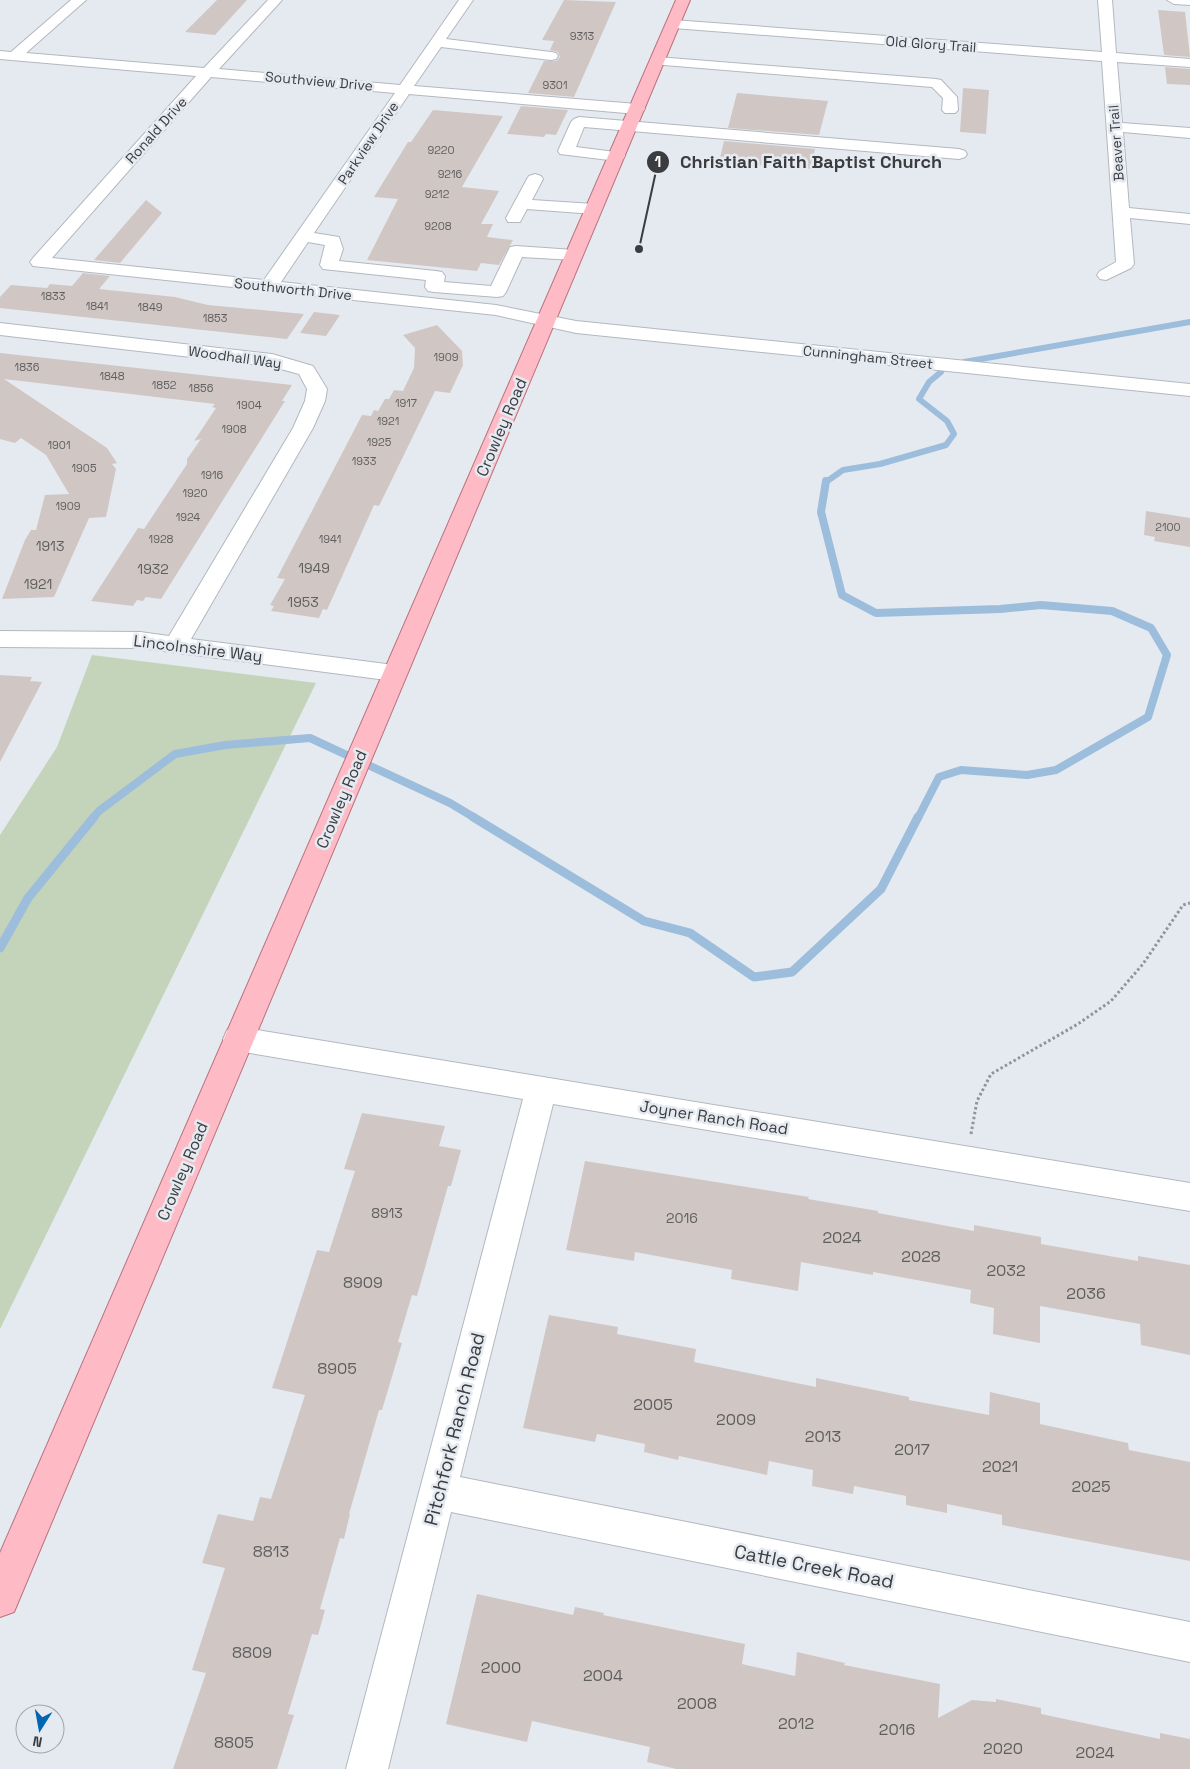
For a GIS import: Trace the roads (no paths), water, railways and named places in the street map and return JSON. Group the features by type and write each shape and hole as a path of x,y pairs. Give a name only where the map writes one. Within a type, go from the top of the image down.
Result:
{"main road":[{"name":"Crowley Road","path":"0,1598 683,0"}],"street":[{"path":"7,56 79,0"},
{"name":"Ronald Drive","path":"39,262 208,72 275,0"},
{"name":"Parkview Drive","path":"270,286 466,0"},
{"name":"Beaver Trail","path":"1105,0 1125,264 1106,275"},
{"path":"1174,0 1190,1"},
{"name":"Old Glory Trail","path":"673,24 1190,63"},
{"path":"437,42 551,56"},
{"name":"Southview Drive","path":"7,56 562,102 633,117"},
{"path":"655,67 844,76 936,83 950,97 950,110"},
{"path":"655,67 752,83"},
{"path":"813,88 844,76"},
{"path":"562,102 558,113 580,122 633,117 959,154"},
{"path":"580,122 566,151 617,156"},
{"path":"1115,127 1190,133"},
{"path":"514,219 535,178"},
{"path":"522,204 594,209"},
{"path":"1122,212 1190,219"},
{"path":"304,236 333,241 334,248 329,265 436,276 434,287 498,292 516,251 574,255"},
{"name":"Southworth Drive","path":"39,262 496,310 546,322"},
{"name":"Cunningham Street","path":"546,322 596,329 1190,390"},
{"name":"Woodhall Way","path":"0,329 272,360 306,370 317,389 315,401 303,428 176,644"},
{"name":"Lincolnshire Way","path":"0,639 140,640 394,673"},
{"name":"Joyner Ranch Road","path":"238,1040 1190,1196"},
{"name":"Pitchfork Ranch Road","path":"367,1769 541,1089"},
{"name":"Cattle Creek Road","path":"438,1491 1190,1642"}],"waterway":[{"path":"964,362 1190,322"},
{"path":"826,482 843,470 880,464 946,445 954,434 947,421 919,399 929,382 941,372"},
{"path":"826,481 821,512 842,595 876,613 1000,609 1041,605 1112,611 1151,628 1167,655 1148,717 1056,770 1027,775 961,770 939,777 918,818"},
{"path":"93,818 99,811 175,754 225,745 310,738 450,803 475,818"},
{"path":"0,948 28,898 94,817"},
{"path":"473,817 644,921 690,933 754,977 792,972 881,889 918,817"}],"place":[{"name":"Christian Faith Baptist Church","path":"639,249"}]}
